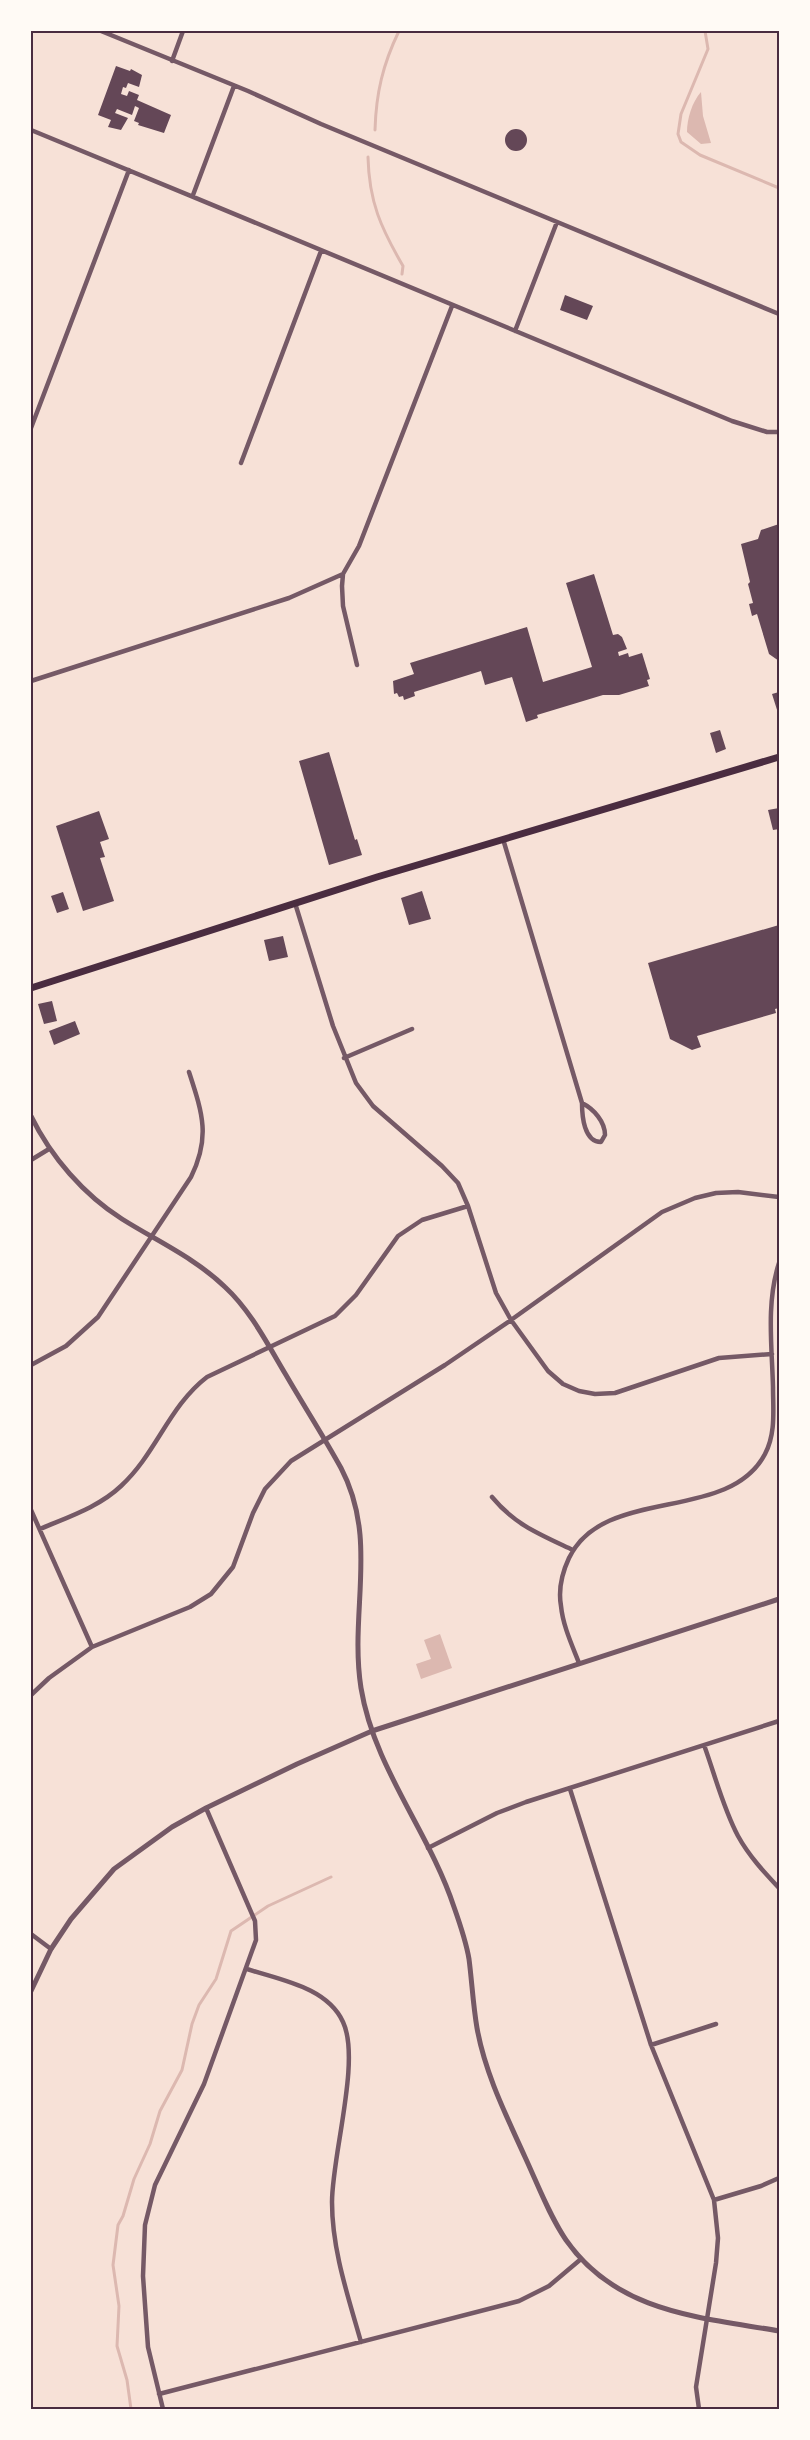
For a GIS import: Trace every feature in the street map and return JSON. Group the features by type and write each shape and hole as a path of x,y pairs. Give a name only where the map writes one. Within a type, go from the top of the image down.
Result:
{"main road":[{"path":"31,988 295,903 779,756"}],"street":[{"path":"101,31 779,314"},
{"path":"172,61 183,31"},
{"path":"194,195 234,86"},
{"path":"31,130 194,195 452,306 732,421 767,432 779,432"},
{"path":"31,428 129,170"},
{"path":"515,331 557,222"},
{"path":"241,463 322,251"},
{"path":"357,665 343,606 343,574 359,546 452,306"},
{"path":"31,681 289,598 343,574"},
{"path":"503,839 582,1103 582,1115 590,1137 595,1142 601,1142 606,1135 603,1123 590,1107 582,1103"},
{"path":"295,903 344,1058 356,1083 373,1106 451,1174 468,1206 491,1281 511,1320 548,1371 563,1384 579,1391 595,1394 615,1393 719,1358 772,1354"},
{"path":"344,1058 412,1029"},
{"path":"31,1365 66,1346 98,1317 192,1177 201,1153 203,1118 190,1072"},
{"path":"31,1116 49,1149 89,1192 117,1216 205,1269 227,1289 247,1313 269,1347 348,1484 360,1522 362,1550 357,1628 358,1659 362,1692 372,1731 382,1759 428,1848 450,1896 462,1928 468,1956 477,2028 484,2058 496,2093 550,2212 566,2240 581,2259 608,2282 644,2303 664,2310 779,2331"},
{"path":"31,1160 49,1149"},
{"path":"31,1695 49,1678 92,1647 190,1607 215,1591 235,1563 252,1513 265,1489 291,1460 393,1398 511,1320 662,1212 695,1198 738,1192 779,1198"},
{"path":"40,1529 93,1506 113,1494 130,1477 177,1406 195,1386 218,1370 319,1325 345,1307 388,1247 409,1227 422,1220 468,1206"},
{"path":"579,1664 563,1618 560,1598 565,1566 581,1538 608,1521 726,1489 744,1479 757,1467 765,1454 774,1425 772,1290 779,1263"},
{"path":"492,1497 506,1514 522,1525 573,1550"},
{"path":"31,1510 92,1647"},
{"path":"31,1990 51,1949 76,1912 114,1869 172,1827 206,1808 297,1764 372,1731 779,1599"},
{"path":"428,1848 497,1813 779,1721"},
{"path":"704,1745 726,1810 738,1836 751,1856 779,1888"},
{"path":"570,1789 652,2045 714,2200 718,2238 708,2319 696,2387 699,2409"},
{"path":"163,2409 148,2347 143,2276 143,2250 147,2218 155,2185 204,2084 256,1940 255,1921 206,1808"},
{"path":"31,1934 51,1949"},
{"path":"247,1969 310,1990 325,1999 343,2022 348,2035 350,2063 333,2180 333,2220 336,2252 361,2342"},
{"path":"652,2045 716,2024"},
{"path":"714,2200 761,2186 779,2178"},
{"path":"159,2394 519,2301 550,2286 581,2259"}],"shaded area":[{"path":"701,92 703,116 711,143 701,144 687,132 691,111"},
{"path":"440,1634 452,1668 421,1679 416,1664 431,1659 424,1640"}],"building":[{"path":"116,66 130,71 131,69 142,75 139,87 128,83 126,88 123,87 121,94 127,96 129,91 139,95 137,100 171,115 164,133 138,125 139,123 134,121 139,108 135,106 132,115 117,109 115,113 128,118 121,130 108,127 111,120 98,115"},
{"path":"516,129 524,132 527,140 524,148 516,151 508,148 505,140 508,132"},
{"path":"565,295 593,306 587,320 560,310"},
{"path":"779,524 779,661 769,654 757,614 752,616 749,604 753,603 748,584 750,582 741,544 758,539 761,530"},
{"path":"594,574 613,635 618,634 622,637 627,649 618,652 619,656 628,653 629,657 642,653 650,679 647,680 649,686 619,695 603,695 537,715 538,718 526,722 512,677 485,685 481,671 414,692 415,696 404,700 403,696 399,697 397,693 394,694 393,681 414,674 410,663 527,627 543,682 592,667 566,583"},
{"path":"779,692 779,713 778,713 772,694"},
{"path":"720,730 726,749 716,753 710,733"},
{"path":"329,752 355,840 357,839 362,855 329,865 299,761"},
{"path":"779,808 779,829 773,830 768,810"},
{"path":"99,811 109,839 100,842 105,857 100,858 114,901 83,911 56,826"},
{"path":"422,891 431,919 409,925 401,898"},
{"path":"63,892 69,909 57,913 51,896"},
{"path":"779,925 779,1008 775,1009 776,1013 697,1036 701,1047 692,1050 670,1039 648,963"},
{"path":"283,936 288,957 269,961 264,940"},
{"path":"52,1001 57,1021 44,1024 38,1004"},
{"path":"75,1021 80,1034 54,1045 49,1031"}],"waterway":[{"path":"375,130 381,79 399,31"},
{"path":"705,31 708,49 681,114 678,134 681,142 700,155 779,188"},
{"path":"368,157 374,201 388,239 403,266 402,274"},
{"path":"131,2409 127,2380 117,2346 119,2306 113,2265 118,2225 123,2216 134,2179 150,2144 160,2111 182,2070 192,2024 199,2005 216,1979 231,1931 268,1906 331,1877"}]}
